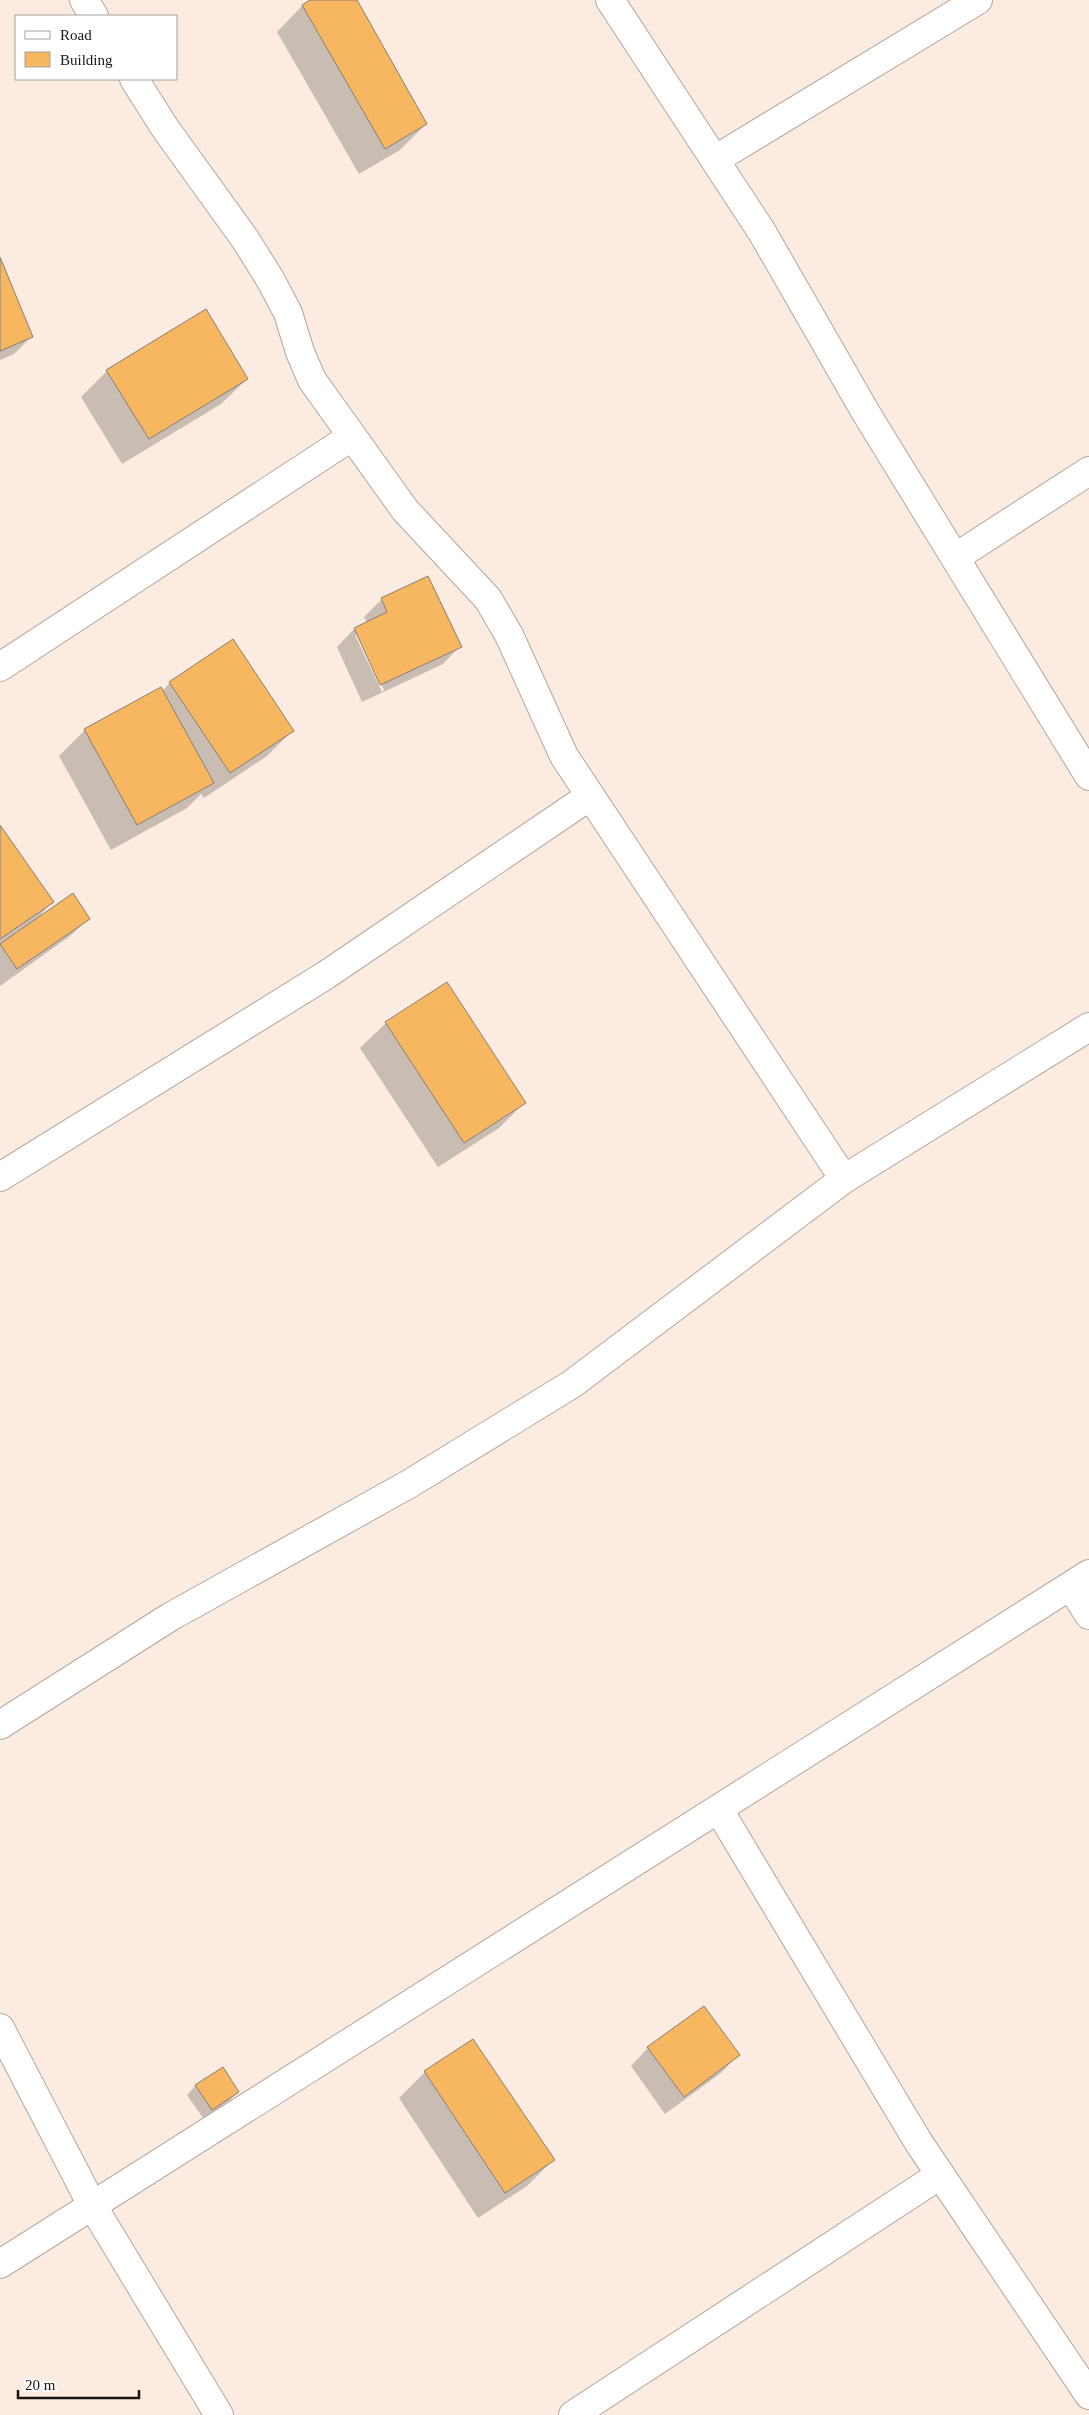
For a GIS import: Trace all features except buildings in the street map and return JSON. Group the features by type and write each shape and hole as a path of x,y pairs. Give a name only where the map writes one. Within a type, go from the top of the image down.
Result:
{"street":[{"path":"84,0 93,15"},
{"path":"610,0 716,159 762,232 866,414 956,557 1089,776"},
{"path":"716,159 978,0"},
{"path":"135,80 165,128 245,239 270,279 288,312 300,352 312,380 405,510 488,599 509,635 564,756 844,1178"},
{"path":"1,665 351,437"},
{"path":"956,557 1089,471"},
{"path":"0,1177 326,975 590,796"},
{"path":"0,1724 170,1617 408,1484 572,1384 844,1178 1089,1028"},
{"path":"0,2264 1080,1580 1089,1614"},
{"path":"719,1810 919,2143 1089,2395"},
{"path":"0,2028 92,2205 219,2415"},
{"path":"573,2415 940,2175"}]}
